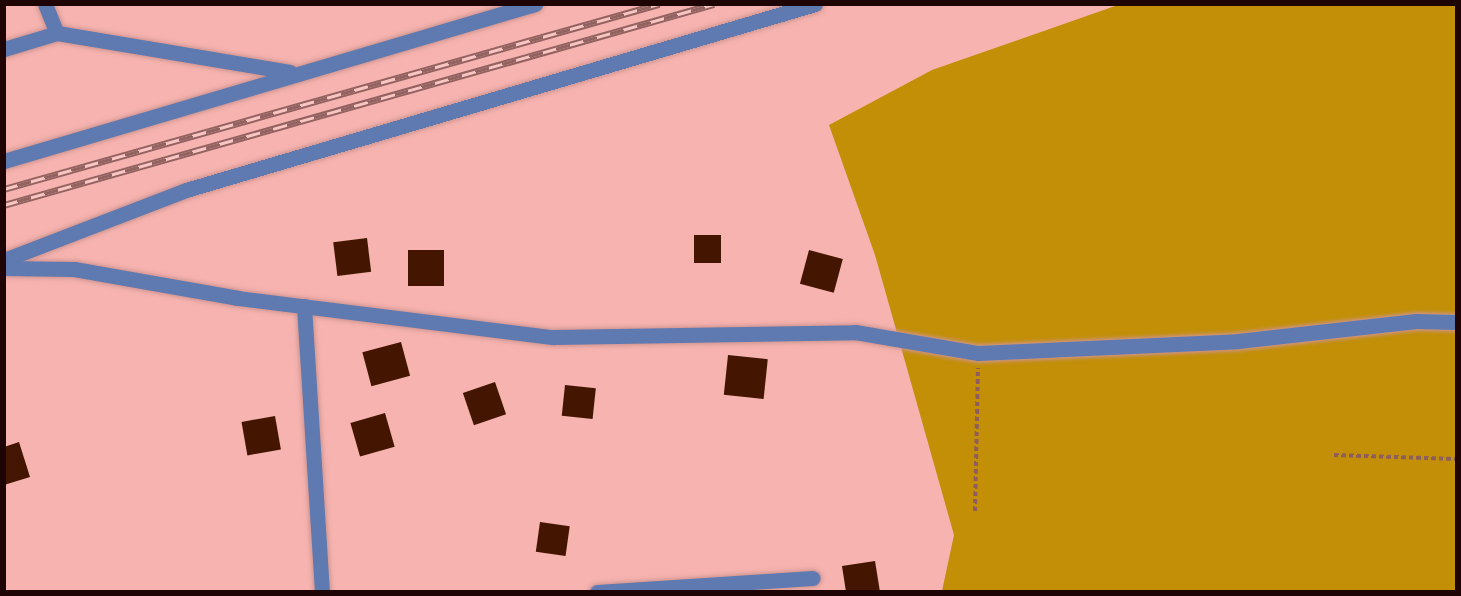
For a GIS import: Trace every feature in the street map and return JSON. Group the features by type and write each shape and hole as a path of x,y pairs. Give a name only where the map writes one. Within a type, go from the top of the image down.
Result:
{"street":[{"path":"45,4 57,33"},
{"path":"4,161 111,133 291,72 535,4"},
{"path":"4,260 186,190 815,4"},
{"path":"4,49 57,33 291,72"},
{"path":"4,268 74,269 304,306 553,338 855,332 978,352 1238,341 1416,321 1456,322"},
{"path":"304,306 322,591"},
{"path":"597,591 813,578"}],"path":[{"path":"975,511 978,352"},
{"path":"1334,455 1456,459"}],"shaded area":[{"path":"1118,5 1456,5 1456,591 942,591 954,535 875,255 829,125 932,70"}],"building":[{"path":"694,235 721,235 721,263 694,263"},
{"path":"367,238 371,272 337,276 333,242"},
{"path":"408,250 444,250 444,286 408,286"},
{"path":"809,250 843,259 834,293 800,284"},
{"path":"401,342 410,376 371,386 362,352"},
{"path":"728,355 768,359 764,399 724,395"},
{"path":"495,382 506,414 474,425 463,393"},
{"path":"565,385 596,388 593,419 562,416"},
{"path":"385,413 395,447 360,457 350,423"},
{"path":"275,416 281,449 247,455 242,422"},
{"path":"19,442 30,477 4,485 4,447"},
{"path":"540,522 570,526 566,556 536,552"},
{"path":"875,561 880,592 846,592 842,566"}],"railway":[{"path":"4,189 659,4"},
{"path":"4,205 714,4"}]}
